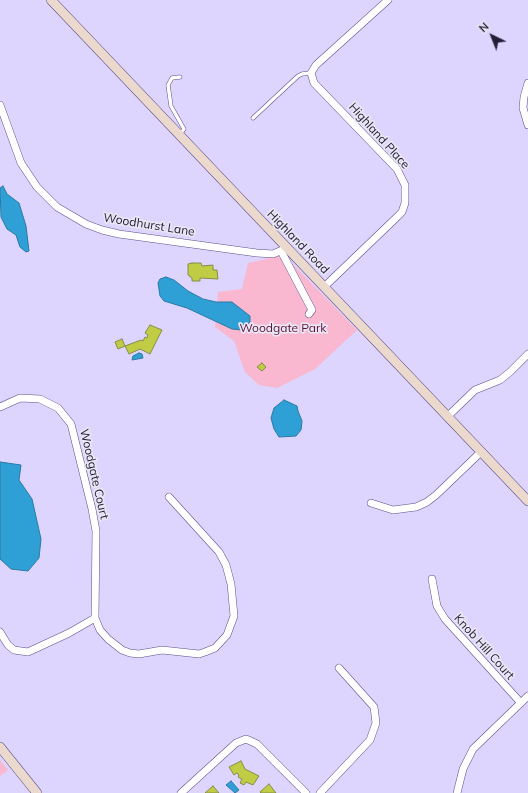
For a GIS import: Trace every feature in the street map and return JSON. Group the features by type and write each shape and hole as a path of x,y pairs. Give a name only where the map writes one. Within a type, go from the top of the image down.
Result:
{"street":[{"name":"Highland Road","path":"51,0 180,135 284,249 324,287 527,498"},
{"path":"311,73 316,65 388,0"},
{"name":"Highland Place","path":"311,73 314,83 397,169 406,185 407,194 402,212 324,287"},
{"path":"528,83 523,108 528,125"},
{"name":"Woodhurst Lane","path":"0,105 21,163 28,175 44,195 71,216 102,230 119,234 257,253 273,254 284,249"},
{"path":"284,249 312,310 309,314"},
{"path":"447,416 475,390 500,380 528,354"},
{"name":"Woodgate Court","path":"0,407 20,398 40,399 58,408 71,424 96,531 95,618"},
{"path":"370,502 393,510 416,507 427,502 436,495 482,452"},
{"path":"0,632 8,645 14,650 28,652 69,633 95,618 100,630 108,639 122,650 130,653 139,654 162,650 199,654 215,648 227,635 234,616 231,584 226,565 219,552 169,497"},
{"name":"Knob Hill Court","path":"432,578 437,606 445,619 521,703"},
{"path":"320,793 370,740 376,723 374,707 339,668"},
{"path":"457,793 465,763 473,749 528,697"},
{"path":"181,793 236,743 246,739 257,744 306,793"},
{"path":"0,747 37,793"}],"lane":[{"path":"252,118 298,76 311,73"},
{"path":"180,77 172,78 168,85 171,106 184,129 180,135"}],"green space":[{"name":"Woodgate Park","path":"284,255 357,330 315,369 277,388 259,385 245,372 234,341 215,327 218,292 242,289 248,263"},
{"path":"0,760 8,770 0,776"}],"water":[{"path":"3,186 7,194 19,203 26,226 29,251 26,252 20,247 16,235 7,229 1,217 0,188"},
{"path":"166,277 174,280 188,291 203,299 216,302 232,302 250,316 250,322 242,330 232,329 187,308 164,301 160,296 158,283 160,279"},
{"path":"139,353 142,354 143,358 132,360 133,356"},
{"path":"284,400 297,406 302,421 301,430 296,436 279,437 274,429 271,418 274,408"},
{"path":"0,462 21,465 19,480 32,499 41,539 39,558 28,571 11,569 0,559"},
{"path":"231,781 239,790 235,793 226,785"}],"building":[{"path":"201,263 202,266 213,265 213,270 217,270 218,279 200,278 200,281 192,281 192,278 188,275 188,264"},
{"path":"150,325 162,330 150,354 140,349 129,354 125,346 141,340 143,341 145,337 147,338 148,335 145,333"},
{"path":"122,339 125,346 118,349 115,342"},
{"path":"262,363 266,367 262,371 257,367"},
{"path":"241,761 245,769 259,776 253,785 246,782 244,785 240,783 242,779 238,777 239,775 237,773 234,775 229,767"},
{"path":"269,784 276,793 260,792"},
{"path":"213,786 219,793 205,793"}]}
